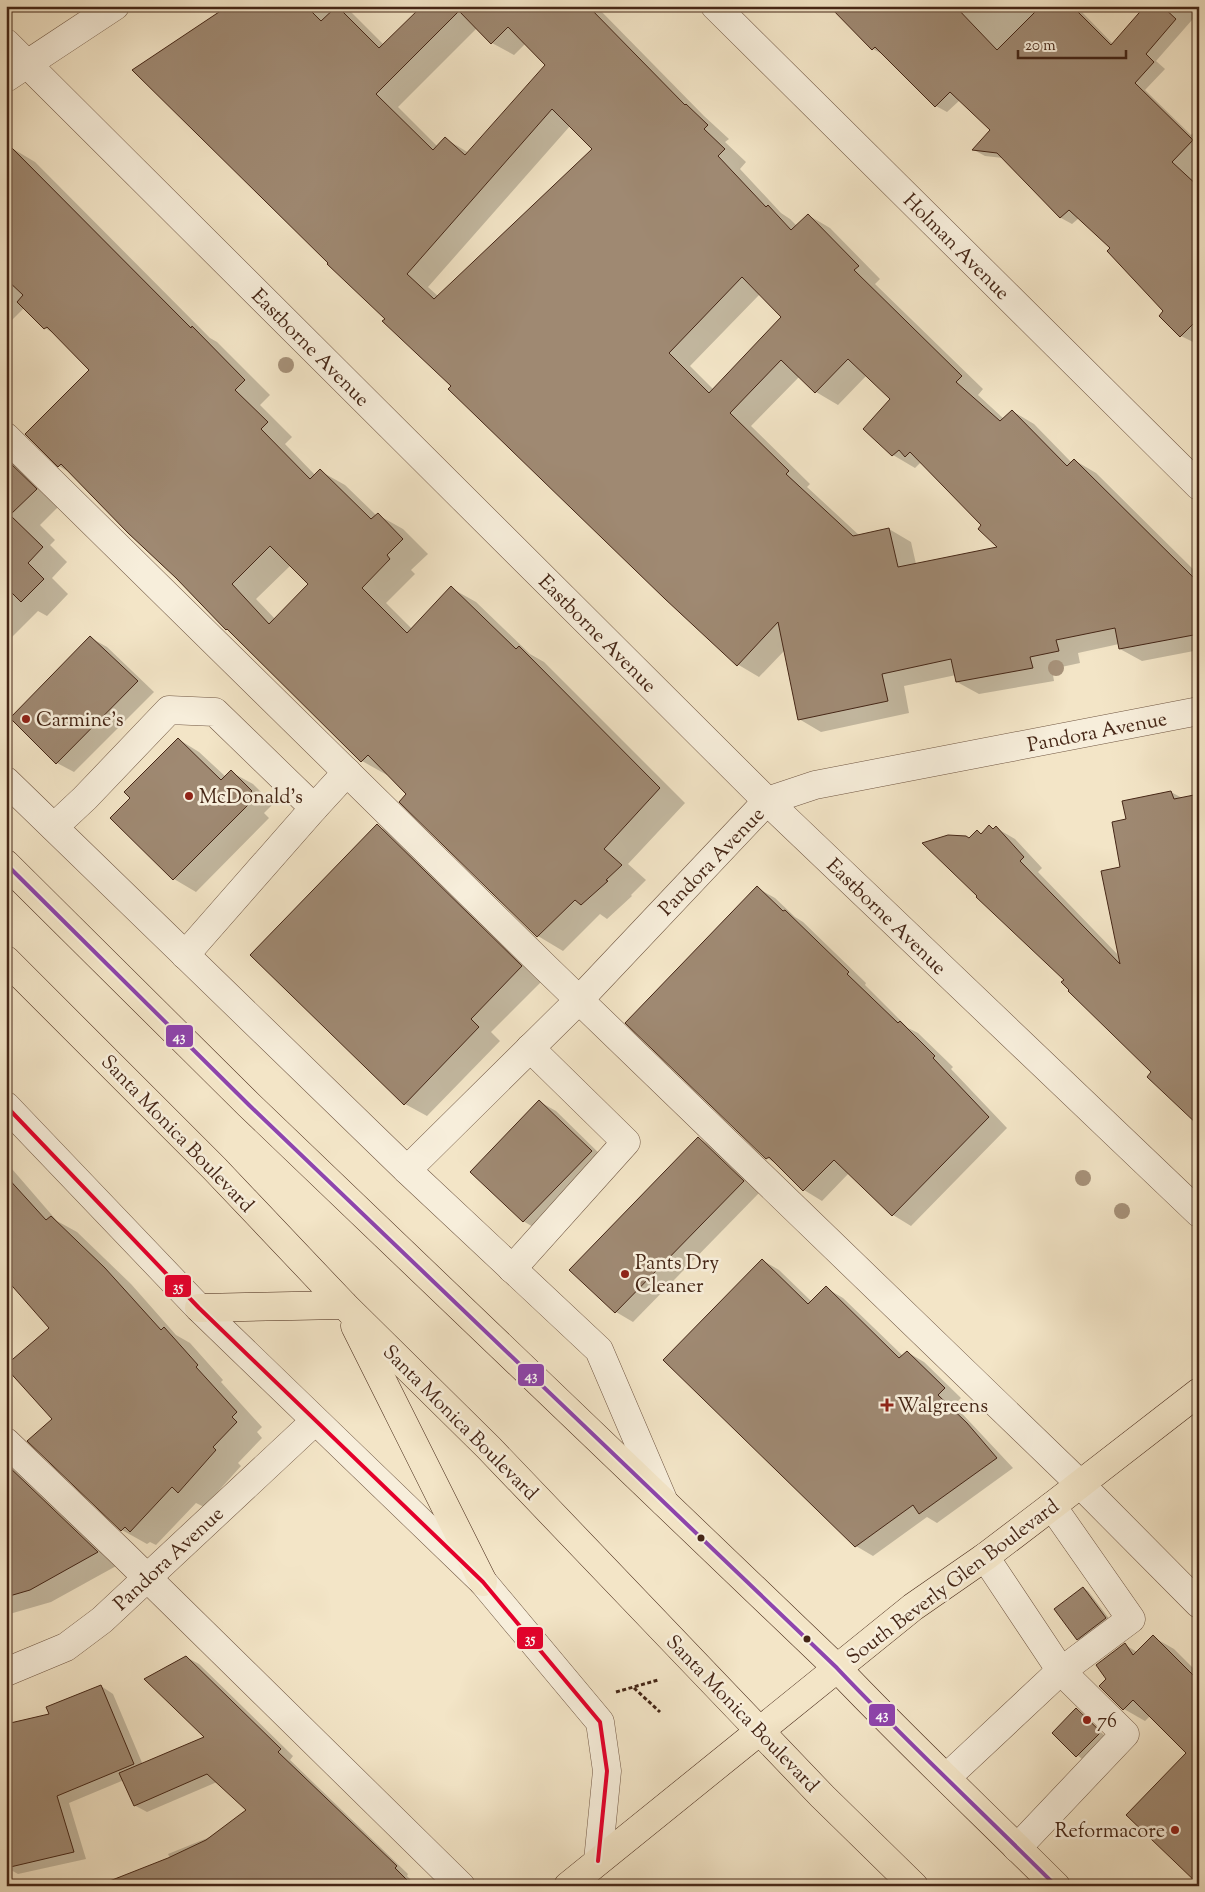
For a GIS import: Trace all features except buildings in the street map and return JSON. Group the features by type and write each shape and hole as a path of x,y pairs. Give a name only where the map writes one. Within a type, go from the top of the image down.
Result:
{"main road":[{"path":"6,864 249,1105 837,1668 904,1738 947,1777 1056,1886"},
{"name":"Santa Monica Boulevard","path":"6,960 214,1168 344,1304 489,1448 822,1796 914,1886"},
{"path":"199,1308 344,1304 484,1582"},
{"name":"South Beverly Glen Boulevard","path":"568,1886 913,1607 985,1557 1199,1392"}],"street":[{"path":"17,71 115,6"},
{"name":"Holman Avenue","path":"715,6 1199,486"},
{"name":"Eastborne Avenue","path":"6,43 17,71 767,802 1199,1213"},
{"path":"6,437 579,1000 1080,1484 1199,1604"},
{"path":"54,827 85,798 169,710 215,712 314,808"},
{"name":"Pandora Avenue","path":"406,1170 579,1000 767,802 815,786 1199,711"},
{"path":"185,955 347,772"},
{"path":"6,781 406,1170 599,1350 664,1502"},
{"path":"512,1269 626,1142 530,1048"},
{"path":"6,1106 199,1308 484,1582 600,1722 607,1770 598,1861"},
{"name":"Pandora Avenue","path":"6,1672 66,1647 102,1620 315,1421"},
{"path":"6,1442 461,1886"},
{"path":"947,1777 1061,1671 1131,1619 1052,1506"},
{"path":"985,1557 1061,1671 1125,1734 1017,1848"}],"path":[{"path":"658,1680 634,1688 660,1712"}],"transit line":[{"name":"43","path":"6,864 249,1105 837,1668 918,1751 1056,1886"},
{"name":"35","path":"6,1106 199,1308 483,1582 600,1722 607,1771 598,1861"}],"place":[{"name":"Carmine's","path":"26,719"},
{"name":"McDonald's","path":"189,796"},
{"name":"Pants Dry Cleaner","path":"625,1274"},
{"name":"Walgreens","path":"887,1405"},
{"name":"76","path":"1087,1720"},
{"name":"Reformacore","path":"1175,1830"}]}
